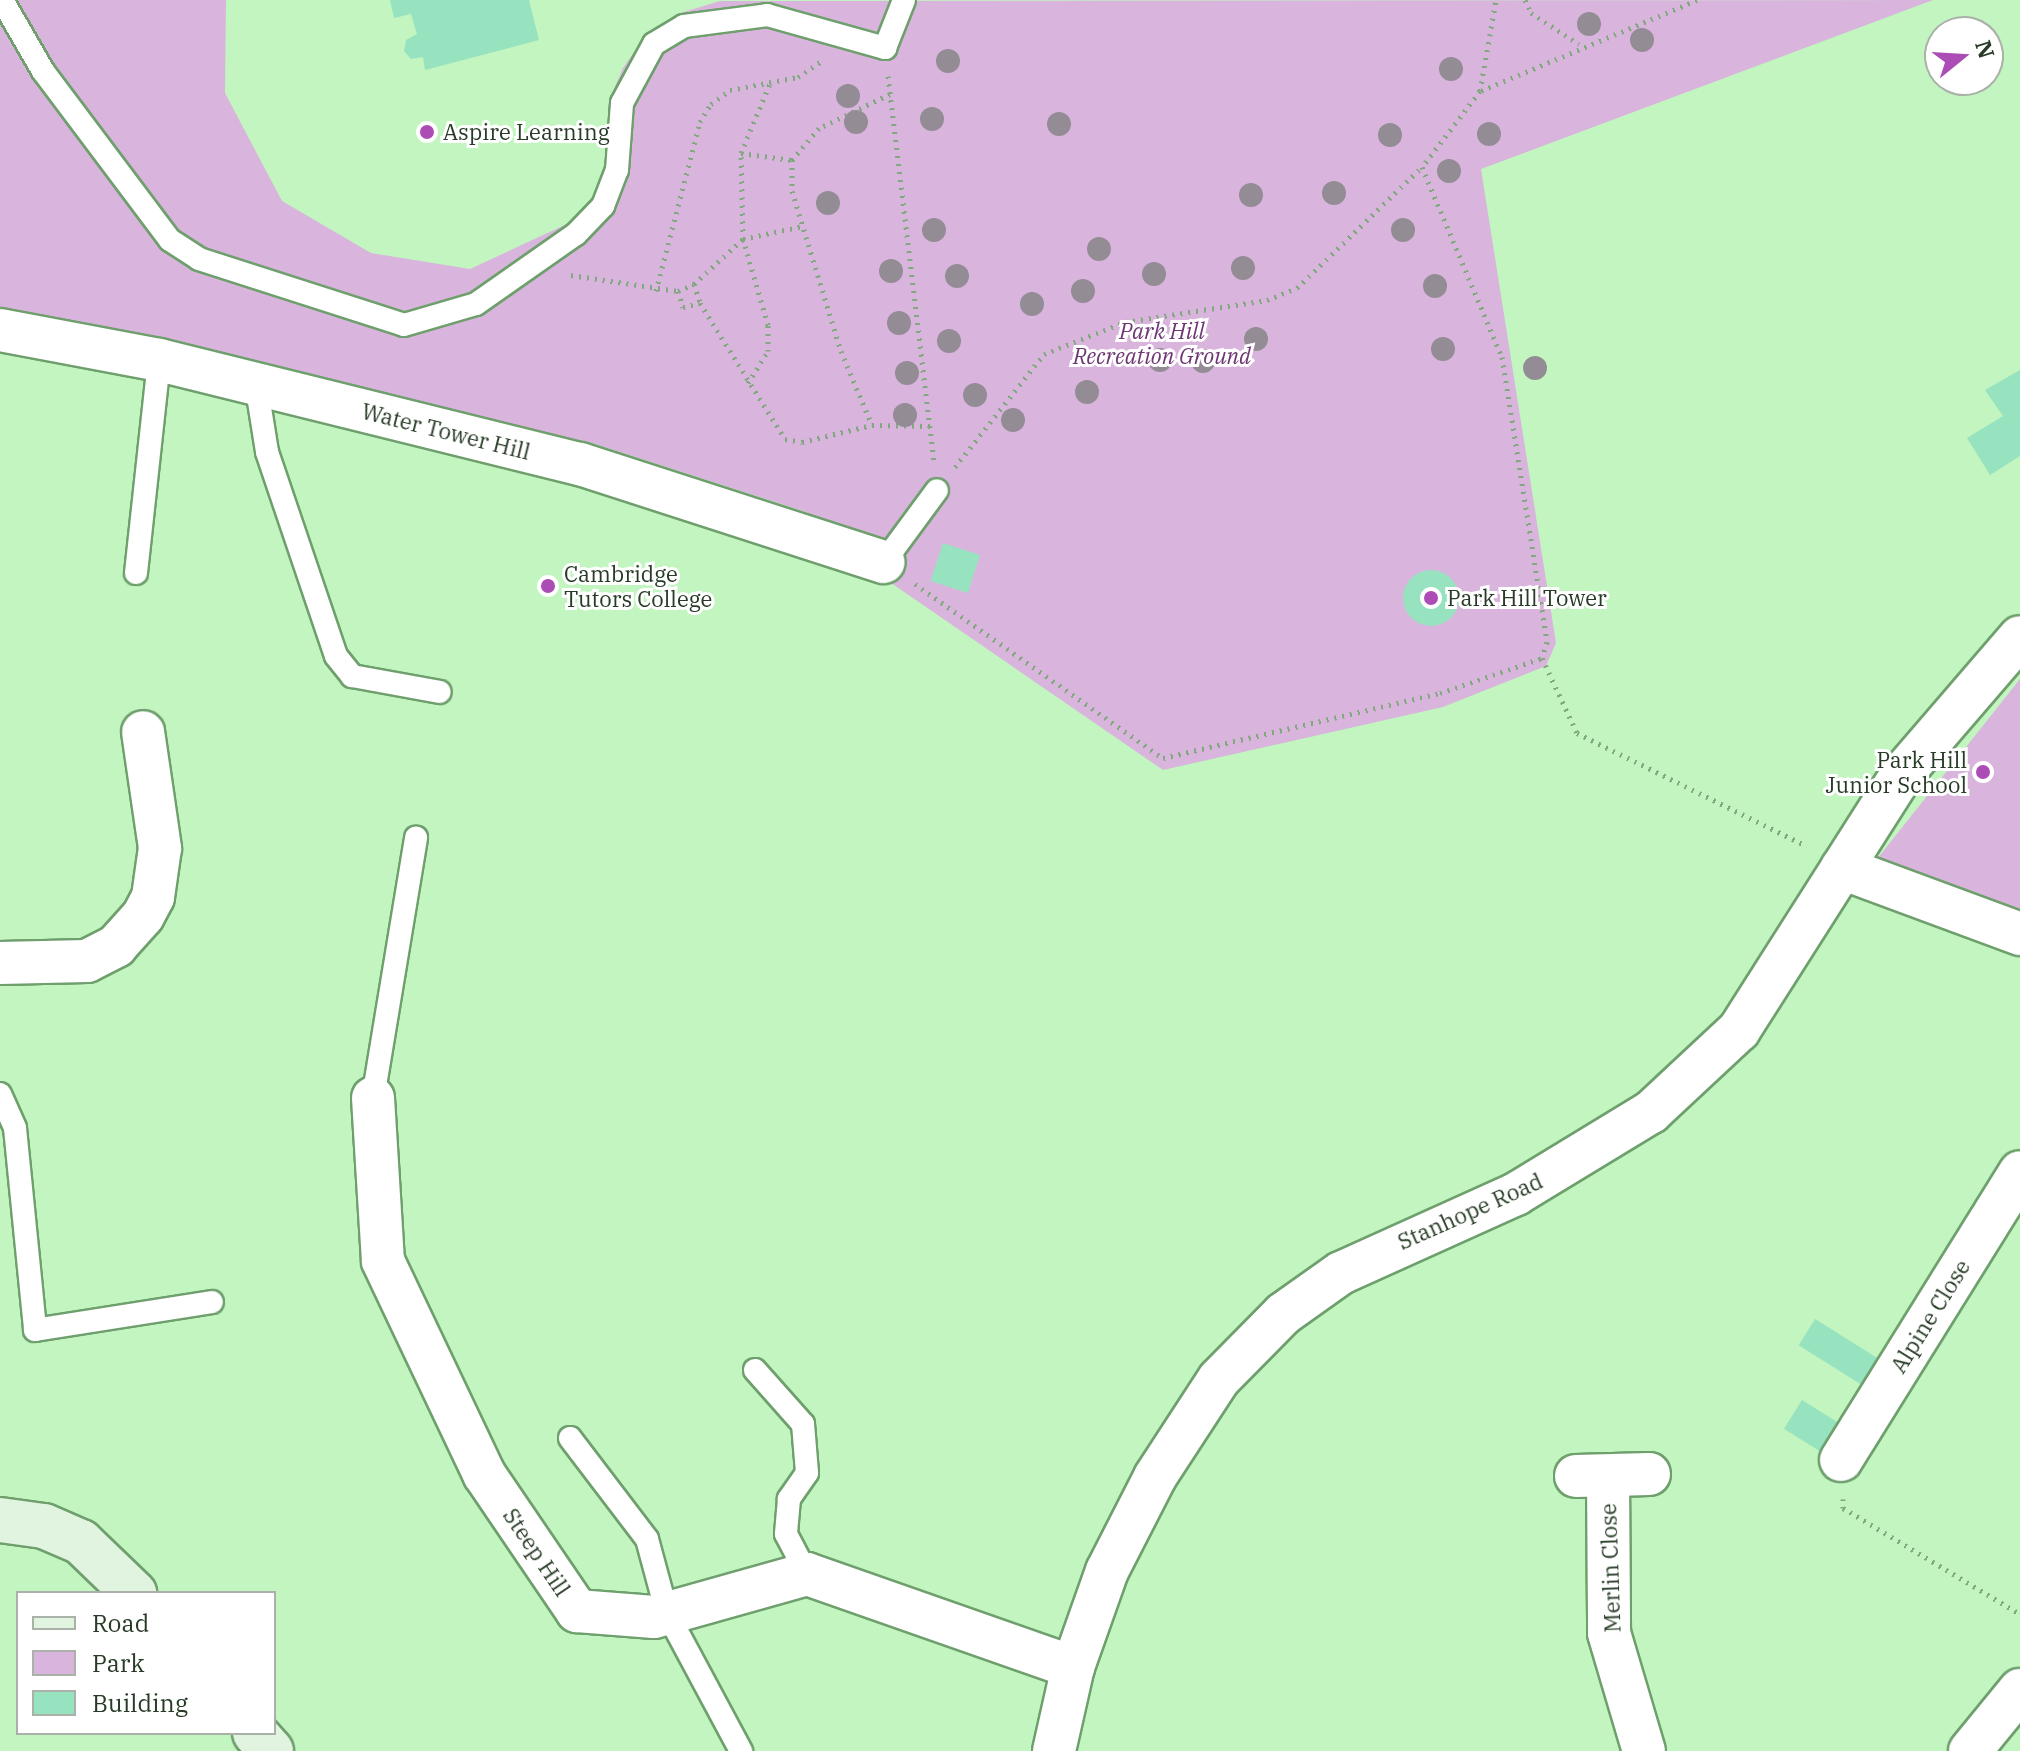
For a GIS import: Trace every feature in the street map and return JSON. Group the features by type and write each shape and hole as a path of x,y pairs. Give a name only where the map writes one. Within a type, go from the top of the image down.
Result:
{"main road":[{"path":"0,1520 44,1526 81,1542 132,1591"},
{"path":"257,1735 271,1751"}],"street":[{"name":"Water Tower Hill","path":"0,330 159,360 580,464 884,562"},
{"name":"Stanhope Road","path":"1054,1751 1073,1667 1107,1571 1155,1477 1219,1379 1250,1345 1341,1273 1516,1194 1651,1112 1739,1030 1903,773 2020,637"},
{"path":"0,963 87,961 116,946 143,916 153,897 160,848 143,732"},
{"path":"1842,868 2020,934"},
{"name":"Steep Hill","path":"373,1098 383,1261 484,1474 577,1611 667,1613 807,1574"},
{"name":"Alpine Close","path":"1841,1460 2020,1172"},
{"name":"Merlin Close","path":"1611,1475 1609,1633 1644,1751"},
{"path":"807,1574 1073,1667"},
{"path":"1970,1751 2020,1690"}],"lane":[{"path":"2,0 43,71 141,207 170,240 199,259 404,325 476,304 529,267 603,206 617,170 622,103 654,44 684,26 767,15 885,48 904,0"},
{"path":"136,573 159,360"},
{"path":"256,383 267,452 336,656 352,676 440,692"},
{"path":"884,562 937,490"},
{"path":"373,1098 416,838"},
{"path":"0,1094 15,1128 35,1330 212,1302"},
{"path":"755,1370 803,1424 807,1473 789,1499 786,1534 807,1574"},
{"path":"570,1438 647,1539 667,1613 741,1751"}],"path":[{"path":"1480,91 1496,0"},
{"path":"1525,0 1531,13 1579,44"},
{"path":"937,490 1044,354 1125,322 1267,300 1297,288 1422,167 1480,91 1579,44 1697,0"},
{"path":"885,48 937,490"},
{"path":"656,291 700,122 730,90 798,77"},
{"path":"748,383 768,351 768,325 743,239 741,153 771,81"},
{"path":"872,425 841,351 792,191 792,160 819,128 890,94"},
{"path":"741,153 792,160"},
{"path":"1422,167 1502,357 1547,642 1542,658 1577,733 1842,868"},
{"path":"529,267 656,291 678,291 694,284 743,239 803,226"},
{"path":"694,284 700,303 785,439 802,442 872,425 930,426"},
{"path":"678,291 683,307 700,303"},
{"path":"884,562 1163,758 1440,693 1542,658"},
{"path":"1841,1460 1843,1508 2020,1614"}],"green space":[{"name":"Park Hill Recreation Ground","path":"0,0 226,0 225,93 282,201 371,253 470,269 569,223 593,200 606,169 611,96 623,68 646,35 677,14 720,1 1933,0 1481,169 1556,643 1546,666 1443,707 1163,770 878,574 886,546 803,511 592,443 0,313"},
{"name":"Park Hill Junior School","path":"2020,679 2020,911 1873,864"}],"building":[{"path":"390,0 529,0 539,40 425,70 423,57 411,59 404,51 406,40 417,34 411,14 394,18"},
{"path":"2020,370 2020,456 1990,475 1967,438 2003,416 1985,390"},
{"path":"943,543 980,555 968,593 931,581"},
{"name":"Park Hill Tower","path":"1431,570 1451,578 1459,598 1451,618 1431,626 1411,618 1403,598 1411,578"},
{"path":"1815,1319 1883,1361 1866,1388 1799,1345"},
{"path":"1802,1400 1844,1426 1826,1455 1784,1429"}],"place":[{"name":"Aspire Learning","path":"427,132"},
{"name":"Cambridge Tutors College","path":"548,586"},
{"name":"Park Hill Tower","path":"1431,598"},
{"name":"Park Hill Junior School","path":"1983,772"}]}
